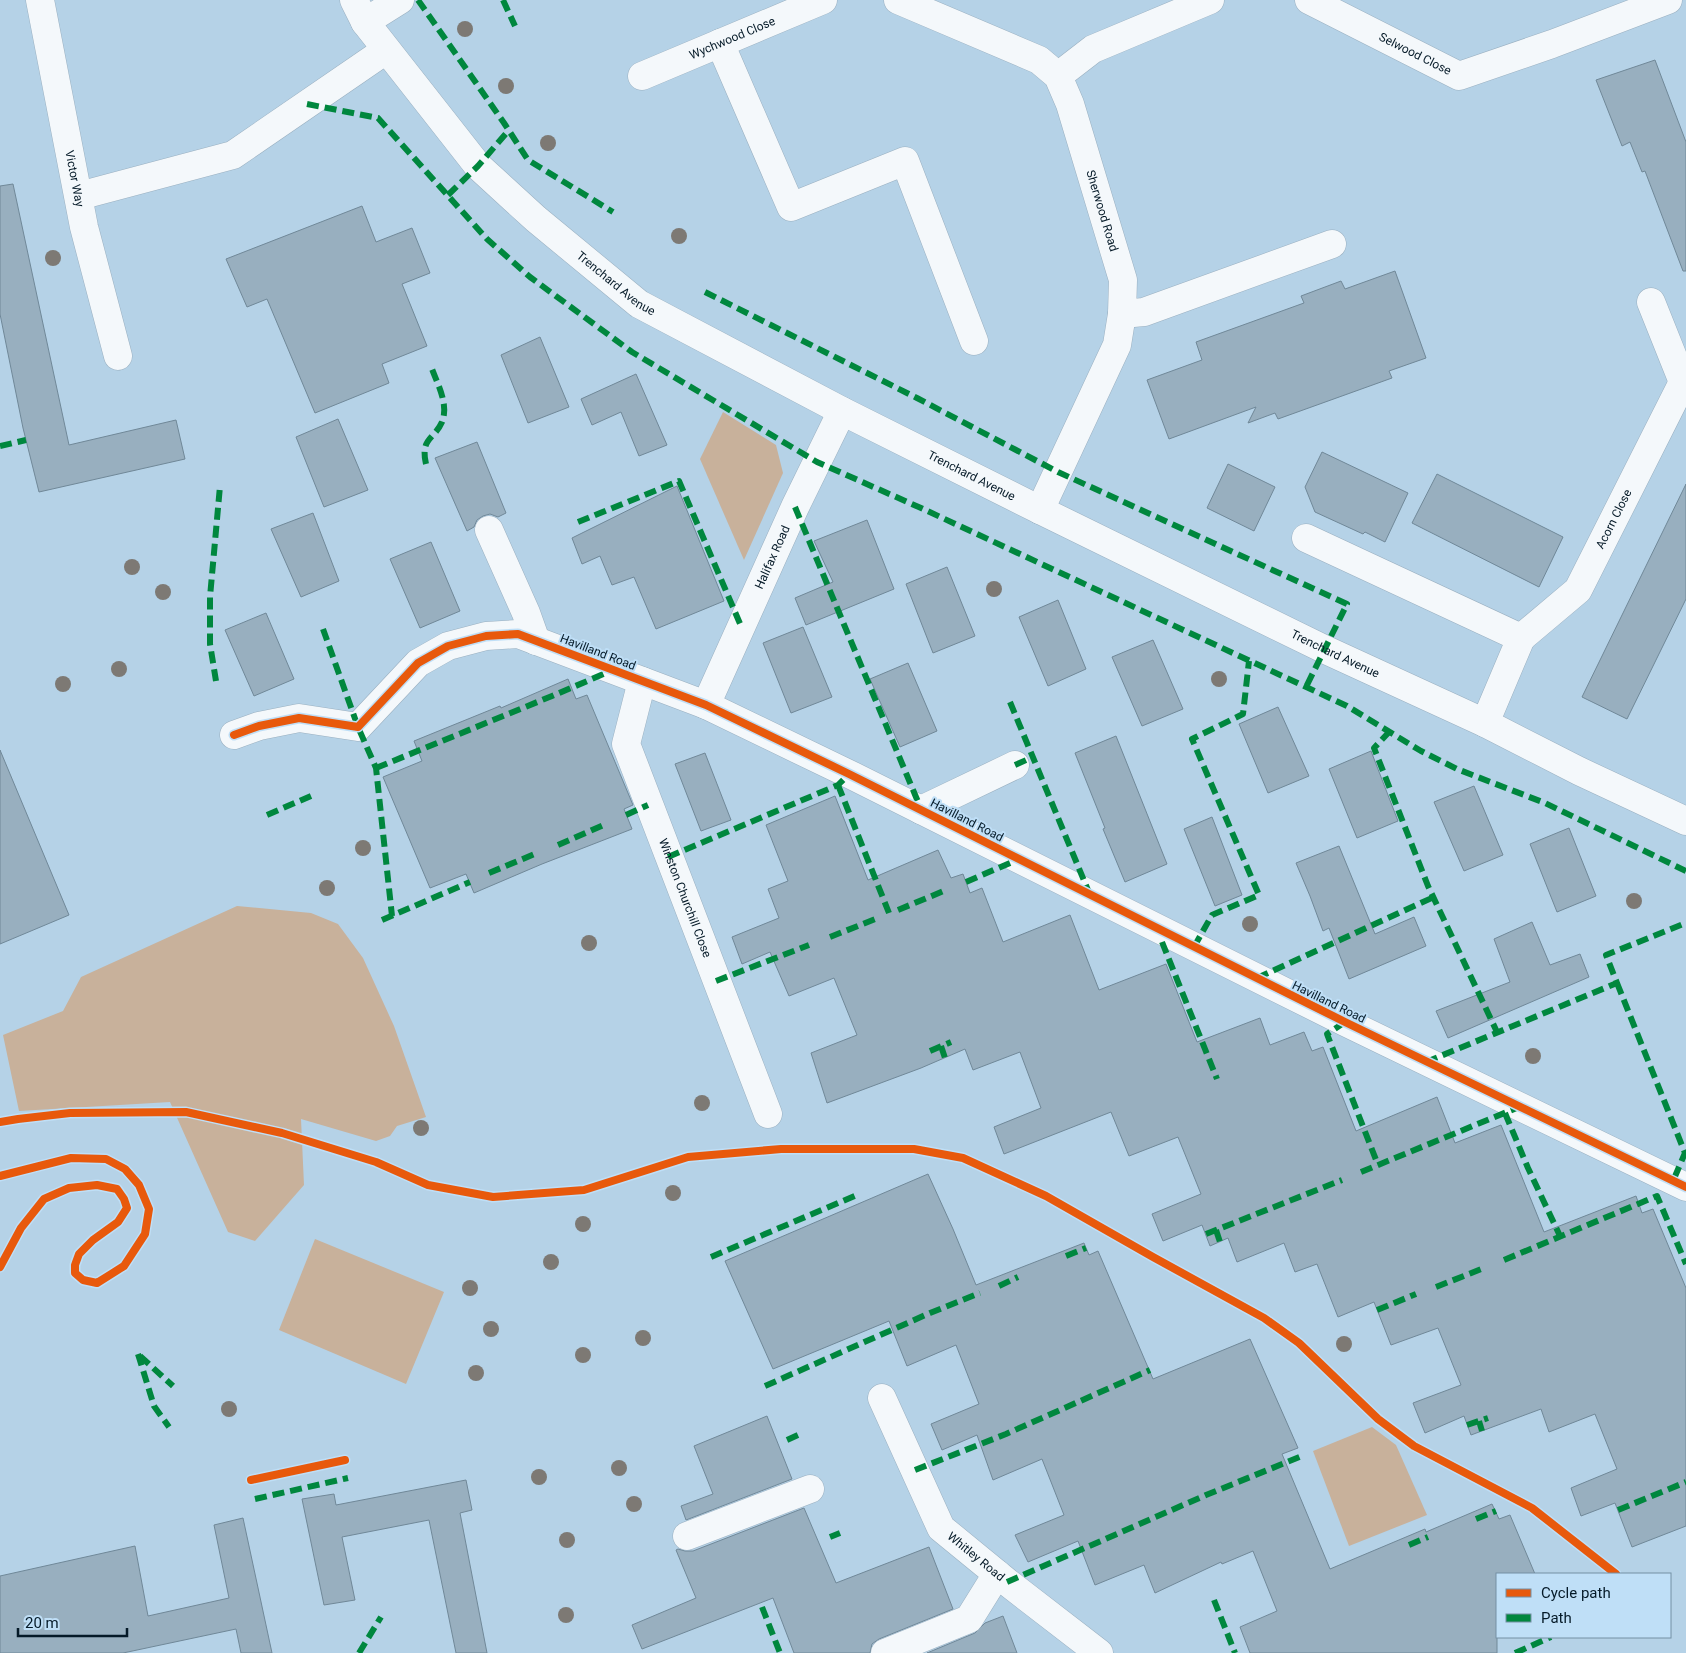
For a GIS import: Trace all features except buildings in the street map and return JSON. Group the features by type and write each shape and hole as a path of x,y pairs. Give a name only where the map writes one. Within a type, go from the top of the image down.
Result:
{"street":[{"name":"Victor Way","path":"40,0 84,227 118,356"},
{"path":"360,11 400,0"},
{"name":"Wychwood Close","path":"642,76 823,0"},
{"name":"Sherwood Road","path":"898,0 1039,60 1058,76 1070,104 1123,280 1122,314 1117,345 1040,510"},
{"path":"1058,76 1093,49 1210,0"},
{"name":"Selwood Close","path":"1309,0 1459,76 1552,44 1668,0"},
{"name":"Trenchard Avenue","path":"360,11 386,50 478,166 536,219 639,304 842,411 1040,510 1326,650 1485,723 1686,821"},
{"path":"720,43 791,207 905,161 974,341"},
{"path":"79,196 233,155 386,50"},
{"path":"1122,314 1144,312 1332,244"},
{"name":"Acorn Close","path":"1485,723 1521,638 1578,590 1685,383 1652,302"},
{"name":"Halifax Road","path":"706,705 795,507 842,411"},
{"path":"488,530 526,613 536,641"},
{"path":"1306,538 1521,638"},
{"name":"Havilland Road","path":"234,735 259,726 299,718 358,727 418,663 448,646 486,636 518,634 706,705 1345,1022 1686,1187"},
{"name":"Winston Churchill Close","path":"642,681 626,744 768,1114"},
{"path":"921,810 1015,766"},
{"name":"Whitley Road","path":"882,1398 942,1528 997,1574 1099,1653"},
{"path":"688,1536 810,1489"},
{"path":"885,1653 969,1619 997,1574"}],"shaded area":[{"path":"723,412 776,445 783,473 744,560 700,459"},
{"path":"237,906 311,913 338,924 363,958 394,1026 426,1117 397,1126 390,1136 376,1141 301,1119 304,1185 255,1241 228,1232 170,1102 19,1111 3,1035 63,1011 81,977"},
{"path":"315,1239 444,1292 406,1384 279,1330"},
{"path":"1372,1427 1396,1445 1427,1515 1349,1546 1313,1451"}],"marked path":[{"path":"418,0 528,160 613,212"},
{"path":"503,0 515,26"},
{"path":"307,104 378,118 487,239 530,277 632,352 817,462 921,508 1347,706 1421,751 1457,769 1545,803 1686,871"},
{"path":"448,195 478,166 509,130"},
{"path":"705,292 917,398 1058,472 1347,604 1306,687"},
{"path":"426,464 426,444 439,428 444,415 442,395 432,369"},
{"path":"0,446 26,440"},
{"path":"578,522 679,481 741,626"},
{"path":"216,681 210,644 210,597 220,486"},
{"path":"795,507 921,809"},
{"path":"323,629 358,727 376,768 392,916"},
{"path":"1194,947 1212,915 1259,895 1192,739 1243,714 1249,661"},
{"path":"376,768 613,670"},
{"path":"1010,702 1090,895"},
{"path":"1390,731 1374,748 1428,886 1497,1032"},
{"path":"1015,765 1033,757"},
{"path":"668,857 838,785 849,774"},
{"path":"838,785 889,913"},
{"path":"267,815 311,796"},
{"path":"626,815 648,805"},
{"path":"558,845 606,824"},
{"path":"489,873 537,853"},
{"path":"966,882 1019,859"},
{"path":"382,920 470,882"},
{"path":"898,910 946,890"},
{"path":"1257,978 1434,897"},
{"path":"830,937 878,918"},
{"path":"1426,1062 1617,983 1606,955 1686,923"},
{"path":"1162,942 1217,1079"},
{"path":"716,981 809,945"},
{"path":"1617,983 1685,1153 1673,1181"},
{"path":"1345,1022 1327,1034 1378,1165"},
{"path":"930,1051 951,1042"},
{"path":"941,1046 945,1058"},
{"path":"1361,1172 1519,1107"},
{"path":"1505,1113 1560,1236"},
{"path":"1206,1234 1342,1180"},
{"path":"711,1257 857,1195"},
{"path":"1504,1260 1657,1196 1686,1264"},
{"path":"1216,1230 1220,1242"},
{"path":"1066,1256 1086,1248"},
{"path":"1436,1287 1484,1268"},
{"path":"999,1286 1018,1277"},
{"path":"765,1386 980,1293"},
{"path":"1377,1310 1416,1294"},
{"path":"138,1354 154,1406 169,1427"},
{"path":"140,1356 173,1386"},
{"path":"915,1470 1006,1434 1150,1370"},
{"path":"1467,1425 1488,1418"},
{"path":"1479,1421 1482,1431"},
{"path":"787,1440 798,1435"},
{"path":"1007,1582 1206,1495 1302,1456"},
{"path":"255,1499 348,1478"},
{"path":"1618,1510 1686,1482"},
{"path":"1476,1519 1496,1511"},
{"path":"830,1537 840,1533"},
{"path":"1409,1545 1428,1537"},
{"path":"1214,1600 1235,1653"},
{"path":"762,1607 780,1653"},
{"path":"359,1653 381,1617"},
{"path":"1515,1653 1549,1638"}],"cycle path":[{"path":"234,735 259,726 299,718 358,727 418,663 448,646 486,636 518,634 706,705 849,774 1345,1022 1686,1187"},
{"path":"0,1122 70,1113 186,1112 282,1133 376,1162 428,1185 493,1197 584,1190 688,1157 781,1149 914,1149 963,1158 1046,1196 1264,1318 1299,1343 1378,1419 1414,1446 1532,1508 1615,1573"},
{"path":"0,1176 71,1158 106,1159 125,1169 139,1185 149,1209 145,1234 124,1266 97,1283 83,1280 75,1273 75,1265 79,1254 93,1240 118,1222 127,1208 124,1199 117,1189 97,1185 69,1188 44,1199 21,1228 0,1267"},
{"path":"251,1480 345,1460"}]}
